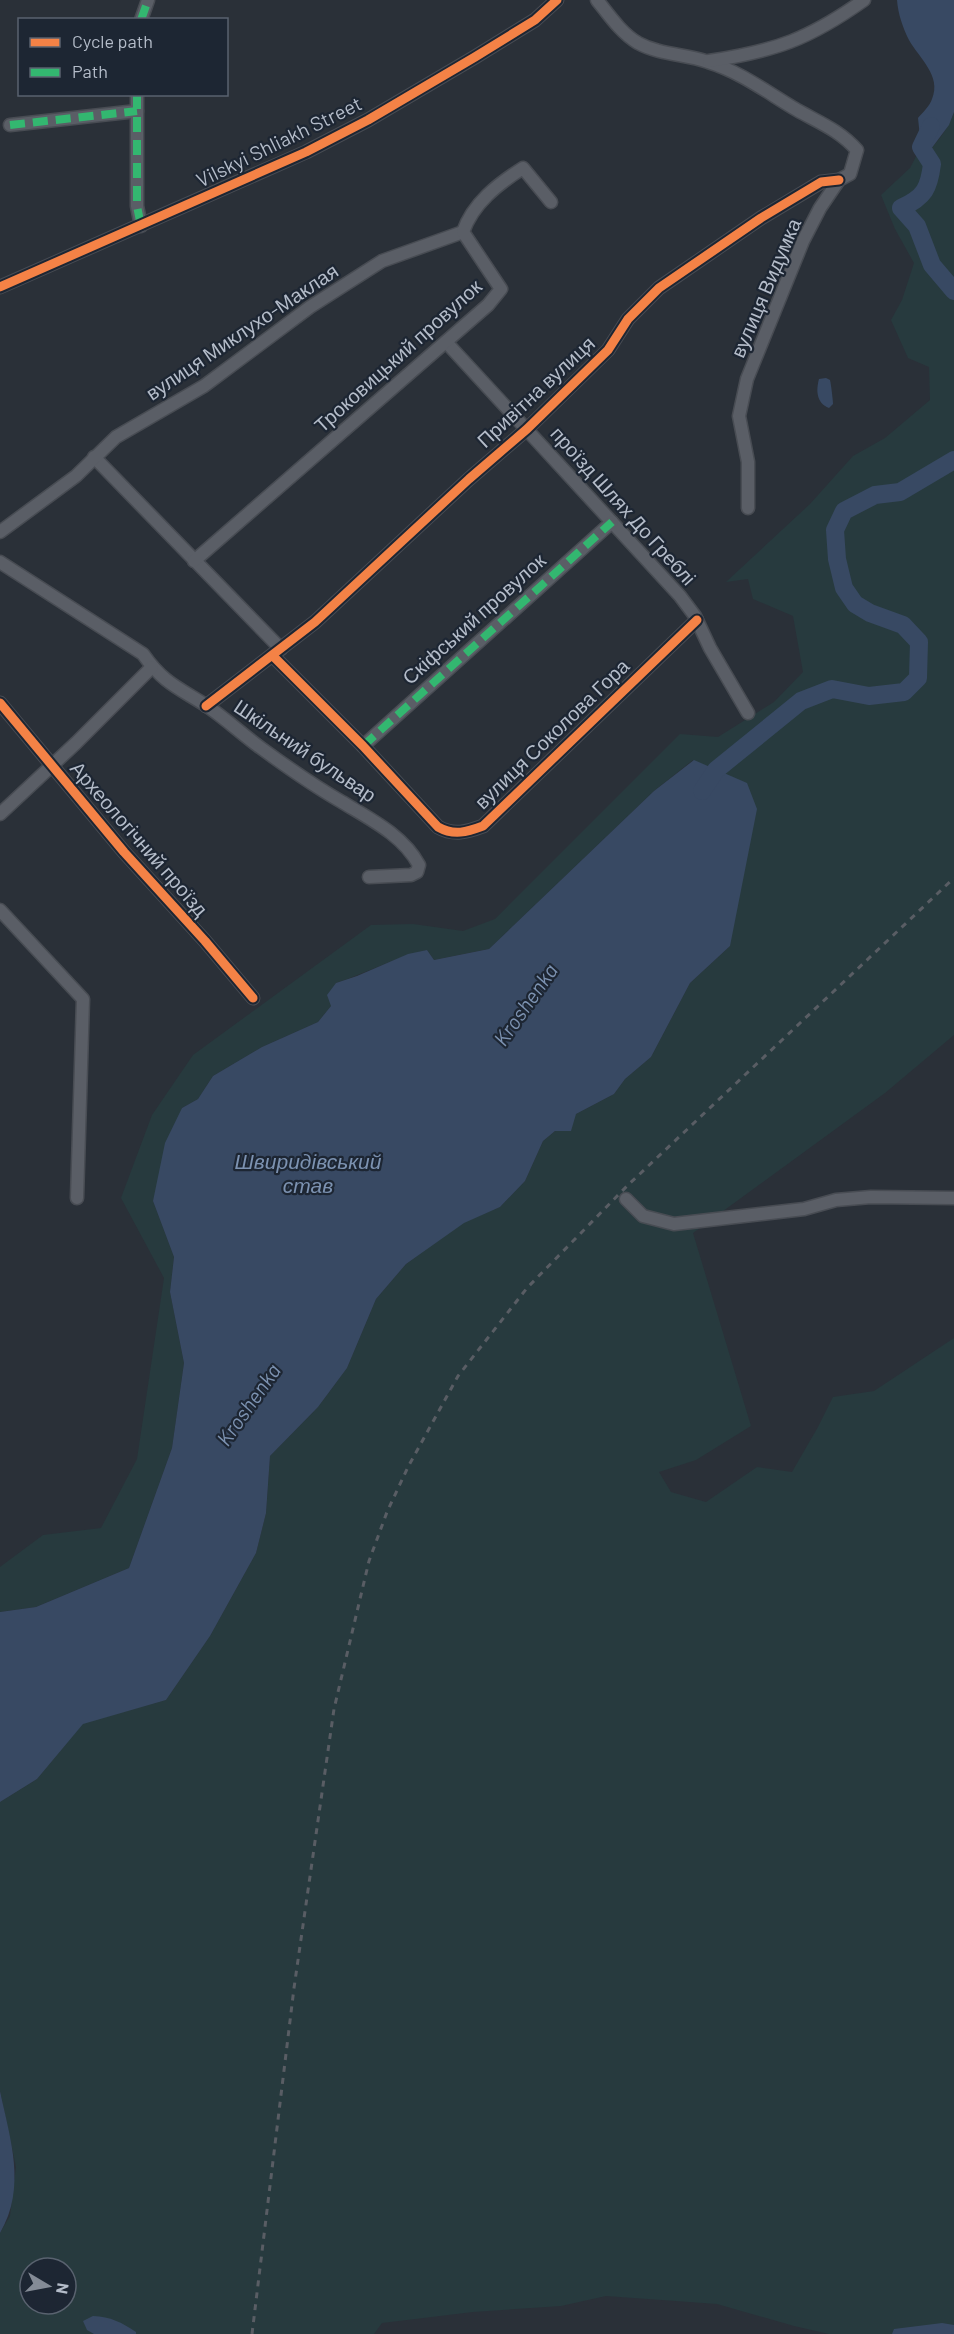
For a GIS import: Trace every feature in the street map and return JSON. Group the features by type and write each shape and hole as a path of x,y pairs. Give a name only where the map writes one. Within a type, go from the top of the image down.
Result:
{"street":[{"path":"142,18 148,0"},
{"name":"Vilskyi Shliakh Street","path":"0,287 286,162 368,120 525,27 558,0"},
{"name":"вулиця Видумка","path":"597,0 623,31 637,42 657,51 708,62 741,75 843,135 857,150 850,174 839,180 820,208 803,241 747,379 739,416 748,462 748,508"},
{"path":"708,62 749,55 786,45 811,35 864,0"},
{"path":"137,96 137,206 141,226"},
{"path":"10,125 137,111"},
{"path":"463,232 474,211 490,191 523,168 551,202"},
{"name":"Привітна вулиця","path":"206,706 315,622 527,429 609,350 628,319 659,288 771,212 821,183 839,180"},
{"name":"Троковицький провулок","path":"194,561 488,305 501,289 463,232"},
{"name":"вулиця Миклухо-Маклая","path":"0,532 76,476 116,437 204,386 310,307 382,261 463,232"},
{"name":"проїзд Шлях До Греблі","path":"446,342 680,596 697,620 710,648 748,713"},
{"name":"вулиця Соколова Гора","path":"94,457 194,561 438,827 448,833 483,826 697,620"},
{"name":"Скіфський провулок","path":"363,746 612,522"},
{"name":"Шкільний бульвар","path":"0,562 143,654 152,667 174,688 206,706 261,748 341,802 381,825 415,856 419,865 417,872 411,875 369,877"},
{"path":"0,814 152,667"},
{"name":"Археологічний проїзд","path":"0,703 124,852 253,998"},
{"path":"0,910 83,999 77,1198"},
{"path":"626,1199 644,1216 674,1224 804,1209 836,1200 871,1197 954,1198"}],"green space":[{"path":"954,112 954,1035 885,1093 693,1233 751,1426 696,1460 659,1472 671,1492 706,1502 757,1467 792,1472 833,1397 874,1391 954,1338 954,2334 829,2334 717,2304 606,2296 561,2306 473,2312 382,2323 374,2334 0,2334 0,2233 10,2216 16,2167 0,2091 0,1802 37,1779 83,1723 166,1700 210,1636 256,1553 266,1513 270,1456 318,1407 347,1368 376,1299 406,1264 464,1222 500,1207 525,1181 543,1141 576,1114 614,1094 625,1079 651,1057 690,983 730,946 693,760 654,791 489,949 434,960 427,950 336,983 331,1006 318,1022 262,1047 213,1076 198,1099 182,1108 153,1201 174,1257 170,1292 184,1363 172,1448 129,1568 36,1607 0,1612 0,1567 43,1535 101,1528 137,1459 164,1278 121,1198 152,1115 193,1055 371,925 413,924 463,931 495,919 680,734 718,737 774,702 803,672 793,616 753,599 748,579 726,582 810,504 853,456 885,438 930,400 929,367 908,358 891,320 902,300 914,263 895,229 881,195 910,168 921,147 931,149 944,132"}],"water":[{"path":"897,0 954,0 954,112 949,125 931,149 921,147 918,118 931,102 934,83 932,75 907,35"},
{"path":"819,379 830,380 833,400 829,408 819,400 817,392"},
{"name":"Швиридівський став","path":"694,760 747,783 757,809 730,946 690,983 651,1057 625,1079 614,1094 576,1114 571,1131 555,1131 543,1141 525,1181 500,1207 464,1223 406,1264 376,1299 347,1368 318,1407 270,1456 266,1513 256,1553 210,1636 166,1700 83,1724 37,1779 0,1802 0,1612 36,1607 129,1568 172,1448 184,1363 170,1292 174,1257 153,1201 165,1143 182,1108 198,1099 213,1076 262,1047 318,1022 331,1006 327,995 336,983 408,954 427,950 434,960 489,949 654,791"},
{"path":"0,2091 12,2145 15,2181 8,2216 0,2233"},
{"path":"93,2316 116,2321 136,2334 94,2334 87,2330 83,2321"},
{"path":"942,2323 954,2325 954,2334 892,2334 894,2329"}],"waterway":[{"name":"Kroshenka","path":"931,126 921,147 932,164 927,186 921,196 901,208 917,226 932,265 954,291"},
{"name":"Kroshenka","path":"702,791 716,770 801,701 832,689 869,696 904,692 918,678 919,642 903,625 870,613 855,604 844,588 837,559 835,530 844,511 875,495 900,492 954,460"}],"railway":[{"path":"252,2334 294,1988 334,1709 369,1561 387,1512 408,1467 458,1376 527,1288 627,1186 954,878"}],"marked path":[{"path":"142,18 148,0"},
{"path":"137,96 137,206 141,226"},
{"path":"10,125 137,111"},
{"path":"363,746 612,522"}],"cycle path":[{"path":"0,287 306,152 368,120 475,57 535,20 557,0"},
{"path":"206,706 315,622 469,479 527,429 608,350 628,319 659,288 761,218 821,182 839,180"},
{"path":"273,656 363,746 438,827 460,832 483,826 697,620"},
{"path":"0,703 124,852 253,998"}]}
